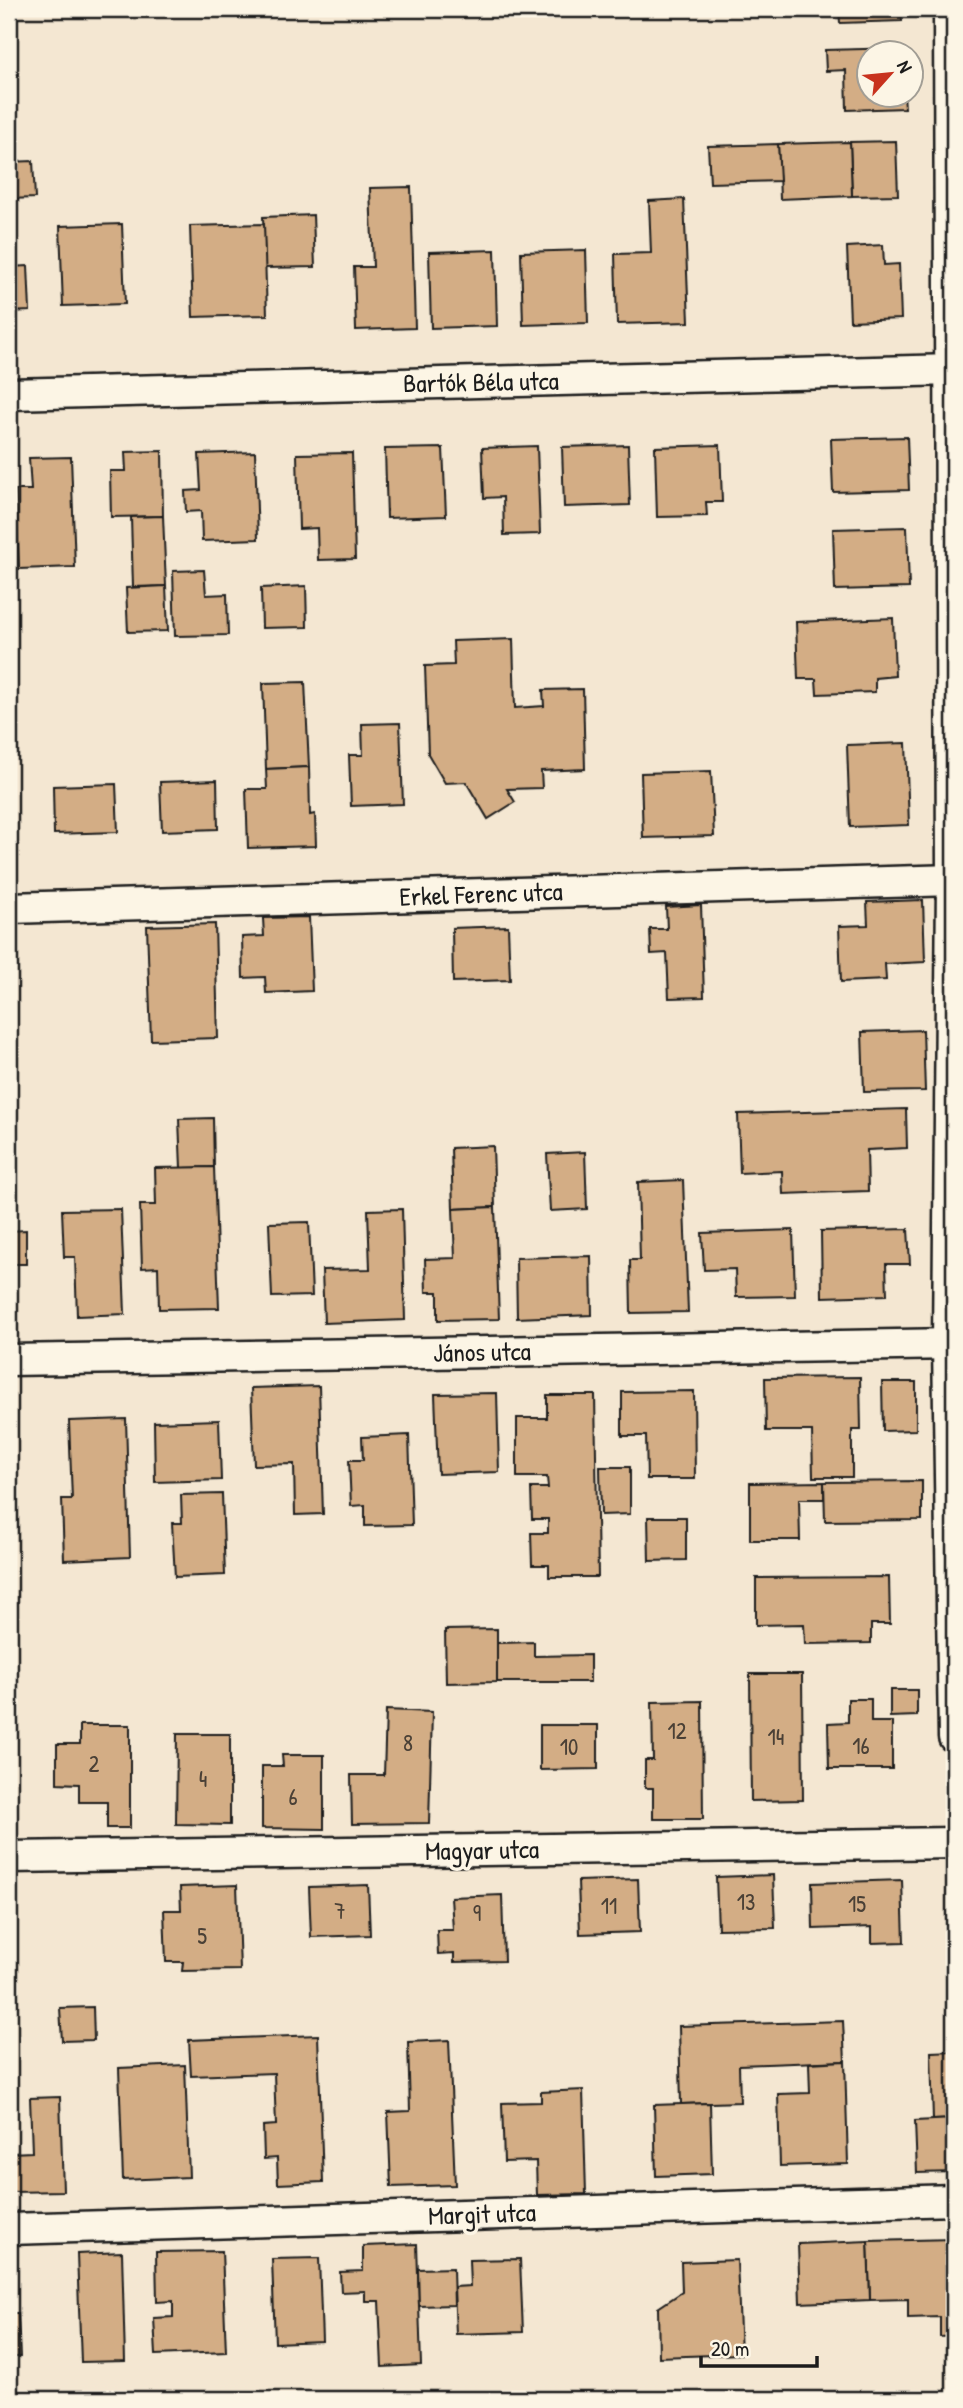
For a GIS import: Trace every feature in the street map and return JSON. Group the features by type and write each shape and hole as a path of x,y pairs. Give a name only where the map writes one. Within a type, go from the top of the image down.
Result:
{"street":[{"path":"949,9 954,1737"},
{"name":"Bartók Béla utca","path":"9,394 952,370"},
{"name":"Erkel Ferenc utca","path":"9,908 953,880"},
{"name":"János utca","path":"9,1360 951,1344"},
{"name":"Magyar utca","path":"9,1857 954,1843"},
{"name":"Margit utca","path":"9,2229 954,2200"}],"building":[{"path":"181,9 212,9 212,12 181,13"},
{"path":"839,9 902,9 902,21 840,23"},
{"path":"855,49 855,108 905,108 847,110 846,70 826,71 825,50"},
{"path":"896,141 898,195 852,196 850,142"},
{"path":"850,142 852,196 780,199 778,144"},
{"path":"778,144 780,181 710,183 708,146"},
{"path":"33,161 35,198 9,199 9,162"},
{"path":"411,187 415,328 356,330 354,267 373,267 370,188"},
{"path":"684,199 689,322 617,324 615,254 651,253 649,201"},
{"path":"313,215 315,267 265,268 263,217"},
{"path":"122,224 125,304 63,306 60,226"},
{"path":"264,224 267,315 193,317 190,226"},
{"path":"883,245 884,265 899,264 901,319 850,321 847,247"},
{"path":"495,250 497,326 431,328 429,252"},
{"path":"586,250 588,323 523,325 521,252"},
{"path":"28,266 30,311 9,312 9,267"},
{"path":"907,437 909,490 833,492 831,439"},
{"path":"628,445 630,505 564,507 562,447"},
{"path":"720,445 722,502 706,502 707,516 657,517 655,447"},
{"path":"537,446 540,534 504,535 503,497 484,498 482,448"},
{"path":"443,448 446,516 387,518 385,449"},
{"path":"162,451 163,516 111,517 110,471 126,471 125,452"},
{"path":"255,452 258,539 202,541 201,511 186,512 185,491 201,490 199,454"},
{"path":"352,453 355,559 318,560 317,528 299,529 297,454"},
{"path":"71,457 75,567 19,569 16,490 31,490 29,458"},
{"path":"163,516 166,586 133,587 131,517"},
{"path":"907,527 909,588 835,590 833,529"},
{"path":"204,570 206,595 227,594 228,635 175,636 173,571"},
{"path":"166,586 168,631 128,632 126,588"},
{"path":"306,586 307,627 262,628 261,588"},
{"path":"893,618 895,676 875,678 875,692 817,694 816,679 798,679 796,622"},
{"path":"513,639 515,708 544,706 543,690 583,689 585,769 541,771 542,788 507,789 515,802 488,819 466,782 445,783 428,754 425,666 454,665 453,641"},
{"path":"305,682 309,767 266,769 263,683"},
{"path":"400,723 403,804 351,806 349,755 363,755 362,724"},
{"path":"906,743 909,825 850,827 847,745"},
{"path":"309,767 310,815 315,814 316,846 248,848 246,789 267,789 266,769"},
{"path":"711,771 714,836 643,838 641,773"},
{"path":"217,780 218,829 162,831 160,782"},
{"path":"116,784 118,832 54,834 53,786"},
{"path":"923,900 925,962 885,964 886,980 841,982 839,926 868,925 867,902"},
{"path":"701,905 704,997 669,998 667,953 651,954 650,929 667,929 666,907"},
{"path":"309,917 312,991 266,993 265,977 243,978 242,937 264,936 263,918"},
{"path":"215,924 218,1038 151,1040 147,926"},
{"path":"508,926 510,980 453,982 452,928"},
{"path":"923,1030 925,1091 864,1092 862,1032"},
{"path":"906,1109 907,1148 867,1150 868,1191 783,1194 782,1171 740,1173 738,1114"},
{"path":"213,1118 214,1167 181,1168 179,1119"},
{"path":"493,1146 495,1207 453,1209 451,1148"},
{"path":"585,1152 587,1209 550,1211 547,1154"},
{"path":"214,1167 219,1308 159,1309 158,1267 142,1268 140,1205 156,1205 155,1168"},
{"path":"683,1180 688,1312 631,1313 630,1260 640,1260 638,1182"},
{"path":"495,1207 499,1319 438,1320 438,1292 426,1292 425,1259 455,1258 453,1209"},
{"path":"121,1209 125,1314 77,1316 75,1257 64,1257 62,1210"},
{"path":"402,1209 405,1320 324,1323 322,1270 370,1269 368,1210"},
{"path":"309,1222 312,1296 272,1297 269,1223"},
{"path":"908,1229 910,1264 886,1264 887,1295 822,1297 821,1231"},
{"path":"26,1230 26,1264 9,1264 9,1231"},
{"path":"793,1230 795,1296 736,1297 735,1269 704,1270 702,1233"},
{"path":"591,1256 592,1315 517,1318 516,1258"},
{"path":"860,1377 861,1430 852,1430 852,1477 813,1477 812,1431 766,1431 765,1378"},
{"path":"882,1382 916,1382 916,1430 883,1431"},
{"path":"319,1386 323,1514 295,1515 294,1464 254,1465 251,1388"},
{"path":"694,1391 695,1479 647,1479 646,1436 622,1436 622,1392"},
{"path":"497,1393 499,1472 438,1474 435,1394"},
{"path":"547,1395 595,1395 598,1577 549,1577 549,1565 532,1565 531,1533 548,1533 548,1519 532,1519 531,1488 548,1488 547,1477 517,1477 517,1418 547,1418"},
{"path":"126,1419 130,1557 64,1560 62,1499 72,1499 69,1421"},
{"path":"219,1420 221,1480 155,1482 154,1422"},
{"path":"409,1435 412,1525 365,1526 365,1505 351,1506 349,1460 363,1460 362,1437"},
{"path":"600,1467 630,1467 630,1514 601,1515"},
{"path":"922,1481 922,1520 825,1521 824,1482"},
{"path":"824,1482 824,1499 799,1499 800,1540 750,1540 750,1483"},
{"path":"222,1494 225,1575 175,1577 172,1523 182,1523 181,1495"},
{"path":"648,1517 686,1517 686,1560 649,1561"},
{"path":"889,1577 890,1624 871,1624 871,1643 805,1644 804,1624 756,1625 756,1578"},
{"path":"497,1629 497,1682 446,1683 445,1630"},
{"path":"534,1642 534,1656 590,1655 590,1682 497,1682 497,1643"},
{"path":"750,1674 802,1674 803,1800 751,1801"},
{"path":"890,1690 917,1690 917,1716 890,1717"},
{"path":"848,1699 871,1699 871,1722 892,1722 892,1769 829,1769 828,1723 848,1722"},
{"path":"702,1701 703,1819 653,1819 653,1788 645,1788 645,1760 653,1760 652,1702"},
{"path":"386,1710 432,1712 429,1823 352,1824 351,1775 384,1775"},
{"path":"80,1725 130,1725 130,1828 107,1828 107,1802 79,1802 79,1784 57,1783 57,1744 80,1744"},
{"path":"540,1725 598,1725 598,1769 540,1770"},
{"path":"177,1734 230,1734 230,1825 176,1824"},
{"path":"282,1755 324,1755 324,1829 262,1828 262,1766 283,1766"},
{"path":"773,1875 775,1928 718,1929 716,1877"},
{"path":"638,1879 640,1932 580,1934 578,1881"},
{"path":"902,1880 904,1942 872,1943 872,1927 813,1929 812,1883"},
{"path":"237,1885 240,1970 182,1971 183,1962 166,1962 164,1910 181,1910 180,1887"},
{"path":"368,1885 370,1935 311,1937 309,1887"},
{"path":"11,1892 13,1954 9,1954"},
{"path":"502,1895 504,1961 454,1962 454,1953 438,1954 437,1930 453,1930 451,1897"},
{"path":"93,2007 94,2040 62,2041 60,2008"},
{"path":"843,2021 845,2061 739,2065 740,2102 681,2104 679,2026"},
{"path":"318,2035 323,2182 278,2184 277,2158 264,2159 263,2126 276,2125 274,2073 191,2076 189,2040"},
{"path":"449,2040 455,2185 391,2187 388,2112 410,2111 408,2042"},
{"path":"954,2051 954,2119 933,2120 931,2052"},
{"path":"845,2061 848,2164 780,2166 778,2094 810,2093 809,2063"},
{"path":"185,2065 189,2177 123,2180 119,2068"},
{"path":"583,2090 586,2194 537,2195 536,2161 504,2162 502,2103 541,2102 541,2092"},
{"path":"60,2097 63,2191 12,2192 10,2153 32,2152 30,2098"},
{"path":"710,2103 712,2174 656,2176 654,2105"},
{"path":"954,2119 954,2172 917,2173 915,2121"},
{"path":"954,2239 954,2336 940,2337 940,2317 908,2318 908,2299 870,2300 868,2241"},
{"path":"868,2241 870,2300 800,2303 798,2244"},
{"path":"417,2244 421,2365 382,2367 379,2301 365,2301 365,2291 341,2292 340,2272 363,2271 363,2246"},
{"path":"222,2251 226,2352 156,2355 154,2318 173,2317 173,2301 157,2302 156,2252"},
{"path":"122,2252 125,2361 81,2362 77,2254"},
{"path":"319,2258 322,2341 275,2343 272,2259"},
{"path":"520,2259 523,2332 456,2334 454,2287 470,2286 469,2260"},
{"path":"737,2260 741,2354 659,2357 658,2308 682,2292 681,2262"},
{"path":"453,2268 454,2305 419,2306 418,2269"},
{"path":"9,2313 18,2313 20,2357 9,2357"}]}
